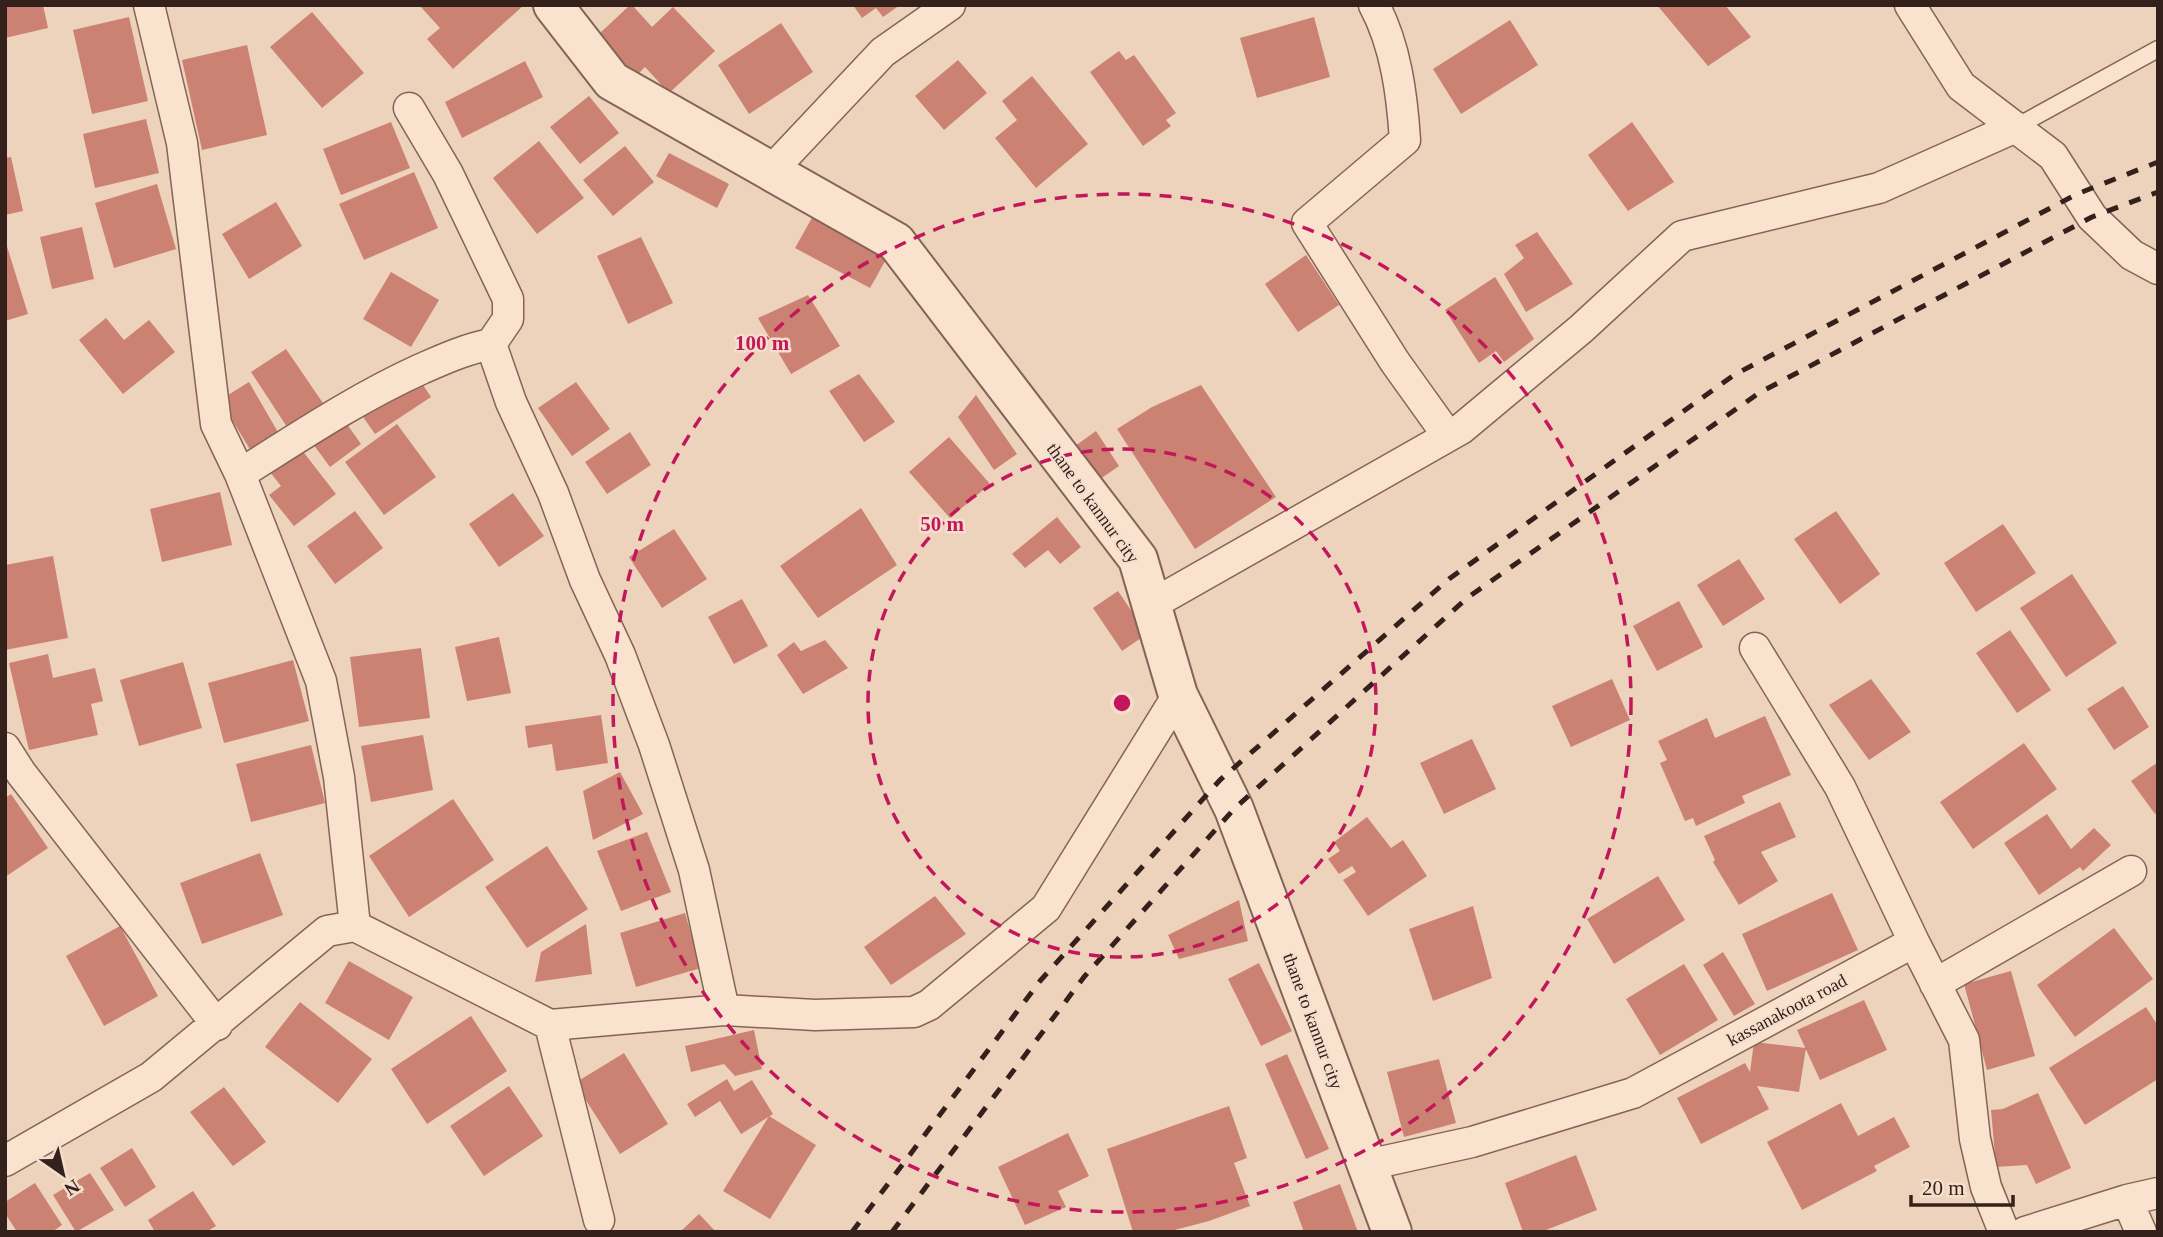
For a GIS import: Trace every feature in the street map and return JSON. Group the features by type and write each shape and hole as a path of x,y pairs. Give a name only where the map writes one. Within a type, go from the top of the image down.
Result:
{"street":[{"path":"149,5 182,143 216,424 240,474 321,681 340,777 355,926"},
{"name":"thane to kannur city","path":"554,5 612,81 896,242 1138,559 1178,695 1234,810 1392,1232"},
{"path":"771,170 883,52 950,5"},
{"path":"1374,5 1383,22 1402,96 1405,141 1307,223 1395,362 1448,436"},
{"path":"1910,5 1961,86 2053,156 2092,217 2149,257"},
{"path":"240,474 392,382 468,348 491,344 508,320 508,299 448,174 409,108"},
{"path":"1152,605 1461,429 1581,329 1682,236 1879,188 2016,127"},
{"path":"491,344 511,402 554,493 585,580 620,655 654,745 694,870 724,1010"},
{"path":"1755,648 1840,787 1964,1040 1975,1139 1986,1187 2004,1232"},
{"path":"5,1161 151,1077 217,1025 327,931 355,926 550,1025 724,1010 816,1015 914,1012 929,1005 1046,908 1178,695"},
{"path":"5,748 21,773 217,1025"},
{"path":"1935,984 2131,871"},
{"name":"kassanakoota road","path":"1367,1165 1472,1142 1633,1093 1914,942"},
{"path":"550,1025 599,1220"},
{"path":"2025,1232 2158,1193"},
{"path":"2127,1200 2141,1232"}],"lane":[{"path":"2016,127 2158,49"}],"building":[{"path":"5,5 43,5 48,28 5,38"},
{"path":"419,5 524,5 453,69 427,39 440,28"},
{"path":"630,5 652,27 673,7 715,51 669,93 645,67 636,76 598,35"},
{"path":"853,5 900,5 883,17 876,8 862,18"},
{"path":"1657,5 1725,5 1751,37 1708,66"},
{"path":"312,12 364,73 322,108 270,47"},
{"path":"129,17 148,101 92,114 73,30"},
{"path":"1314,17 1330,77 1257,98 1240,38"},
{"path":"1510,20 1538,65 1461,114 1433,69"},
{"path":"781,23 813,72 749,114 718,65"},
{"path":"247,45 267,135 202,150 182,60"},
{"path":"1119,51 1126,60 1134,55 1176,113 1166,120 1171,126 1143,146 1090,72"},
{"path":"958,60 987,93 944,130 915,96"},
{"path":"525,61 543,97 462,138 445,102"},
{"path":"1032,76 1088,144 1036,188 995,138 1017,120 1002,101"},
{"path":"589,96 619,133 580,164 550,127"},
{"path":"146,119 159,173 95,188 83,134"},
{"path":"391,122 410,168 341,195 323,149"},
{"path":"1632,122 1674,182 1628,211 1588,155"},
{"path":"539,141 584,198 537,234 493,178"},
{"path":"625,146 654,182 613,216 583,180"},
{"path":"669,153 729,184 717,208 656,176"},
{"path":"11,157 23,211 5,215 5,158"},
{"path":"414,172 438,228 364,260 339,204"},
{"path":"157,184 176,249 114,268 95,203"},
{"path":"276,202 302,246 249,279 222,234"},
{"path":"813,216 888,256 870,288 795,248"},
{"path":"82,227 94,279 52,289 40,237"},
{"path":"1537,232 1573,284 1526,312 1504,274 1524,258 1515,245"},
{"path":"641,237 673,303 628,324 597,256"},
{"path":"5,240 28,314 5,321"},
{"path":"1306,255 1339,305 1298,332 1265,284"},
{"path":"391,272 439,300 411,347 363,319"},
{"path":"1495,277 1534,339 1504,362 1496,351 1479,363 1445,310"},
{"path":"808,295 840,346 791,374 758,318"},
{"path":"106,318 124,340 149,320 175,352 123,394 79,340"},
{"path":"286,349 325,406 289,430 251,372"},
{"path":"859,374 895,422 864,442 829,391"},
{"path":"417,376 431,397 375,434 361,414"},
{"path":"249,382 279,434 251,451 220,400"},
{"path":"576,382 610,429 572,456 538,408"},
{"path":"1201,385 1276,497 1195,549 1117,429 1152,407"},
{"path":"976,395 1017,454 994,470 958,417"},
{"path":"342,417 361,444 330,467 310,440"},
{"path":"397,424 436,477 384,515 345,462"},
{"path":"1096,431 1119,466 1093,484 1068,451"},
{"path":"630,432 651,465 607,494 585,462"},
{"path":"949,437 990,484 950,518 909,472"},
{"path":"301,449 336,494 294,526 269,495 281,486 270,472"},
{"path":"220,492 232,545 162,562 150,509"},
{"path":"513,493 544,536 499,567 469,524"},
{"path":"861,508 897,565 818,618 780,566"},
{"path":"355,511 383,548 335,584 307,546"},
{"path":"1836,511 1880,574 1840,604 1794,539"},
{"path":"1057,517 1081,547 1060,564 1048,550 1025,568 1012,554"},
{"path":"2003,524 2036,573 1976,612 1944,563"},
{"path":"674,529 707,579 662,608 629,557"},
{"path":"53,556 68,638 5,650 5,565"},
{"path":"1739,559 1765,599 1723,626 1697,585"},
{"path":"2072,574 2117,643 2066,677 2020,608"},
{"path":"1118,591 1147,634 1122,651 1093,608"},
{"path":"742,599 768,646 734,664 708,617"},
{"path":"1679,601 1703,647 1657,671 1633,626"},
{"path":"2010,630 2051,690 2017,713 1976,653"},
{"path":"499,637 511,693 467,701 455,647"},
{"path":"825,640 848,668 803,694 777,655 794,642 801,651"},
{"path":"421,648 430,718 359,727 350,657"},
{"path":"48,654 53,678 95,668 103,701 91,704 98,735 29,750 9,663"},
{"path":"293,660 309,721 224,743 208,683"},
{"path":"183,662 202,728 139,746 120,680"},
{"path":"1612,679 1630,720 1571,747 1552,706"},
{"path":"1871,679 1911,732 1869,760 1829,705"},
{"path":"2123,686 2149,727 2114,750 2087,709"},
{"path":"601,715 608,763 556,771 552,744 528,748 525,726"},
{"path":"1765,716 1791,775 1742,796 1745,803 1696,826 1693,818 1685,821 1660,763 1667,760 1658,741 1707,718 1715,738"},
{"path":"423,735 433,790 371,802 361,746"},
{"path":"1472,739 1496,789 1444,814 1420,763"},
{"path":"2024,743 2057,789 1973,849 1940,802"},
{"path":"311,745 325,803 251,822 236,764"},
{"path":"2158,762 2158,812 2155,814 2131,781"},
{"path":"620,772 643,814 593,840 583,791"},
{"path":"11,794 48,848 5,877 5,798"},
{"path":"453,799 494,860 409,917 369,856"},
{"path":"1780,802 1796,837 1761,852 1778,881 1739,905 1713,862 1715,860 1704,836"},
{"path":"2047,814 2071,849 2094,828 2111,845 2083,871 2080,867 2039,895 2004,843"},
{"path":"1367,817 1391,848 1403,840 1427,876 1368,916 1343,880 1356,872 1352,866 1339,874 1328,859 1340,851 1334,842"},
{"path":"647,832 671,892 621,911 597,851"},
{"path":"547,846 588,909 527,948 485,887"},
{"path":"260,853 283,915 202,944 180,883"},
{"path":"1658,876 1685,920 1614,964 1587,919"},
{"path":"1832,893 1858,950 1767,991 1742,934"},
{"path":"935,896 966,934 891,985 864,947"},
{"path":"1239,900 1248,941 1179,959 1168,935"},
{"path":"1473,906 1492,978 1433,1001 1409,929"},
{"path":"685,913 701,968 636,987 620,933"},
{"path":"586,924 592,974 535,982 541,952"},
{"path":"120,926 158,996 104,1026 66,956"},
{"path":"2114,928 2153,979 2075,1037 2037,985"},
{"path":"1723,952 1755,1004 1734,1016 1703,965"},
{"path":"349,961 413,997 389,1040 325,1003"},
{"path":"1259,963 1292,1031 1261,1046 1228,979"},
{"path":"1684,964 1718,1020 1660,1055 1626,999"},
{"path":"2011,971 2035,1056 1987,1070 1964,984"},
{"path":"1864,1000 1887,1050 1820,1080 1797,1030"},
{"path":"300,1002 372,1059 338,1103 265,1047"},
{"path":"2146,1007 2158,1026 2158,1079 2085,1125 2049,1068"},
{"path":"471,1016 507,1071 427,1124 391,1069"},
{"path":"754,1030 762,1069 735,1076 724,1064 691,1072 685,1046"},
{"path":"1754,1042 1806,1048 1799,1092 1757,1086 1769,1109 1701,1144 1677,1098 1745,1063 1750,1072"},
{"path":"624,1053 668,1124 620,1154 575,1083"},
{"path":"1287,1054 1329,1149 1306,1159 1265,1064"},
{"path":"1439,1059 1456,1123 1404,1137 1387,1072"},
{"path":"727,1079 734,1091 752,1080 773,1114 741,1134 720,1101 695,1117 687,1104"},
{"path":"509,1086 543,1136 484,1176 450,1126"},
{"path":"224,1087 266,1142 233,1166 190,1112"},
{"path":"2038,1093 2071,1168 2036,1184 2027,1165 1996,1167 1991,1110 2003,1109"},
{"path":"1841,1103 1858,1136 1894,1117 1910,1147 1874,1166 1877,1171 1802,1210 1767,1142"},
{"path":"1229,1106 1247,1158 1234,1163 1250,1206 1167,1232 1133,1232 1107,1149"},
{"path":"769,1116 816,1145 770,1219 723,1191"},
{"path":"1068,1133 1089,1176 1058,1191 1066,1207 1025,1225 998,1167"},
{"path":"132,1148 156,1187 125,1207 100,1168"},
{"path":"1576,1155 1597,1210 1541,1232 1523,1232 1505,1183"},
{"path":"90,1173 114,1210 76,1232 53,1195"},
{"path":"35,1183 62,1225 52,1232 17,1232 5,1213 5,1202"},
{"path":"1340,1184 1358,1232 1304,1232 1293,1202"},
{"path":"193,1191 216,1226 206,1232 155,1232 148,1220"},
{"path":"699,1214 716,1232 680,1232"}],"railway":[{"path":"852,1232 1040,981 1220,780 1449,579 1734,375 2077,194 2158,162"},
{"path":"892,1232 1084,977 1234,809 1467,598 1759,393 2092,217 2158,192"}]}
